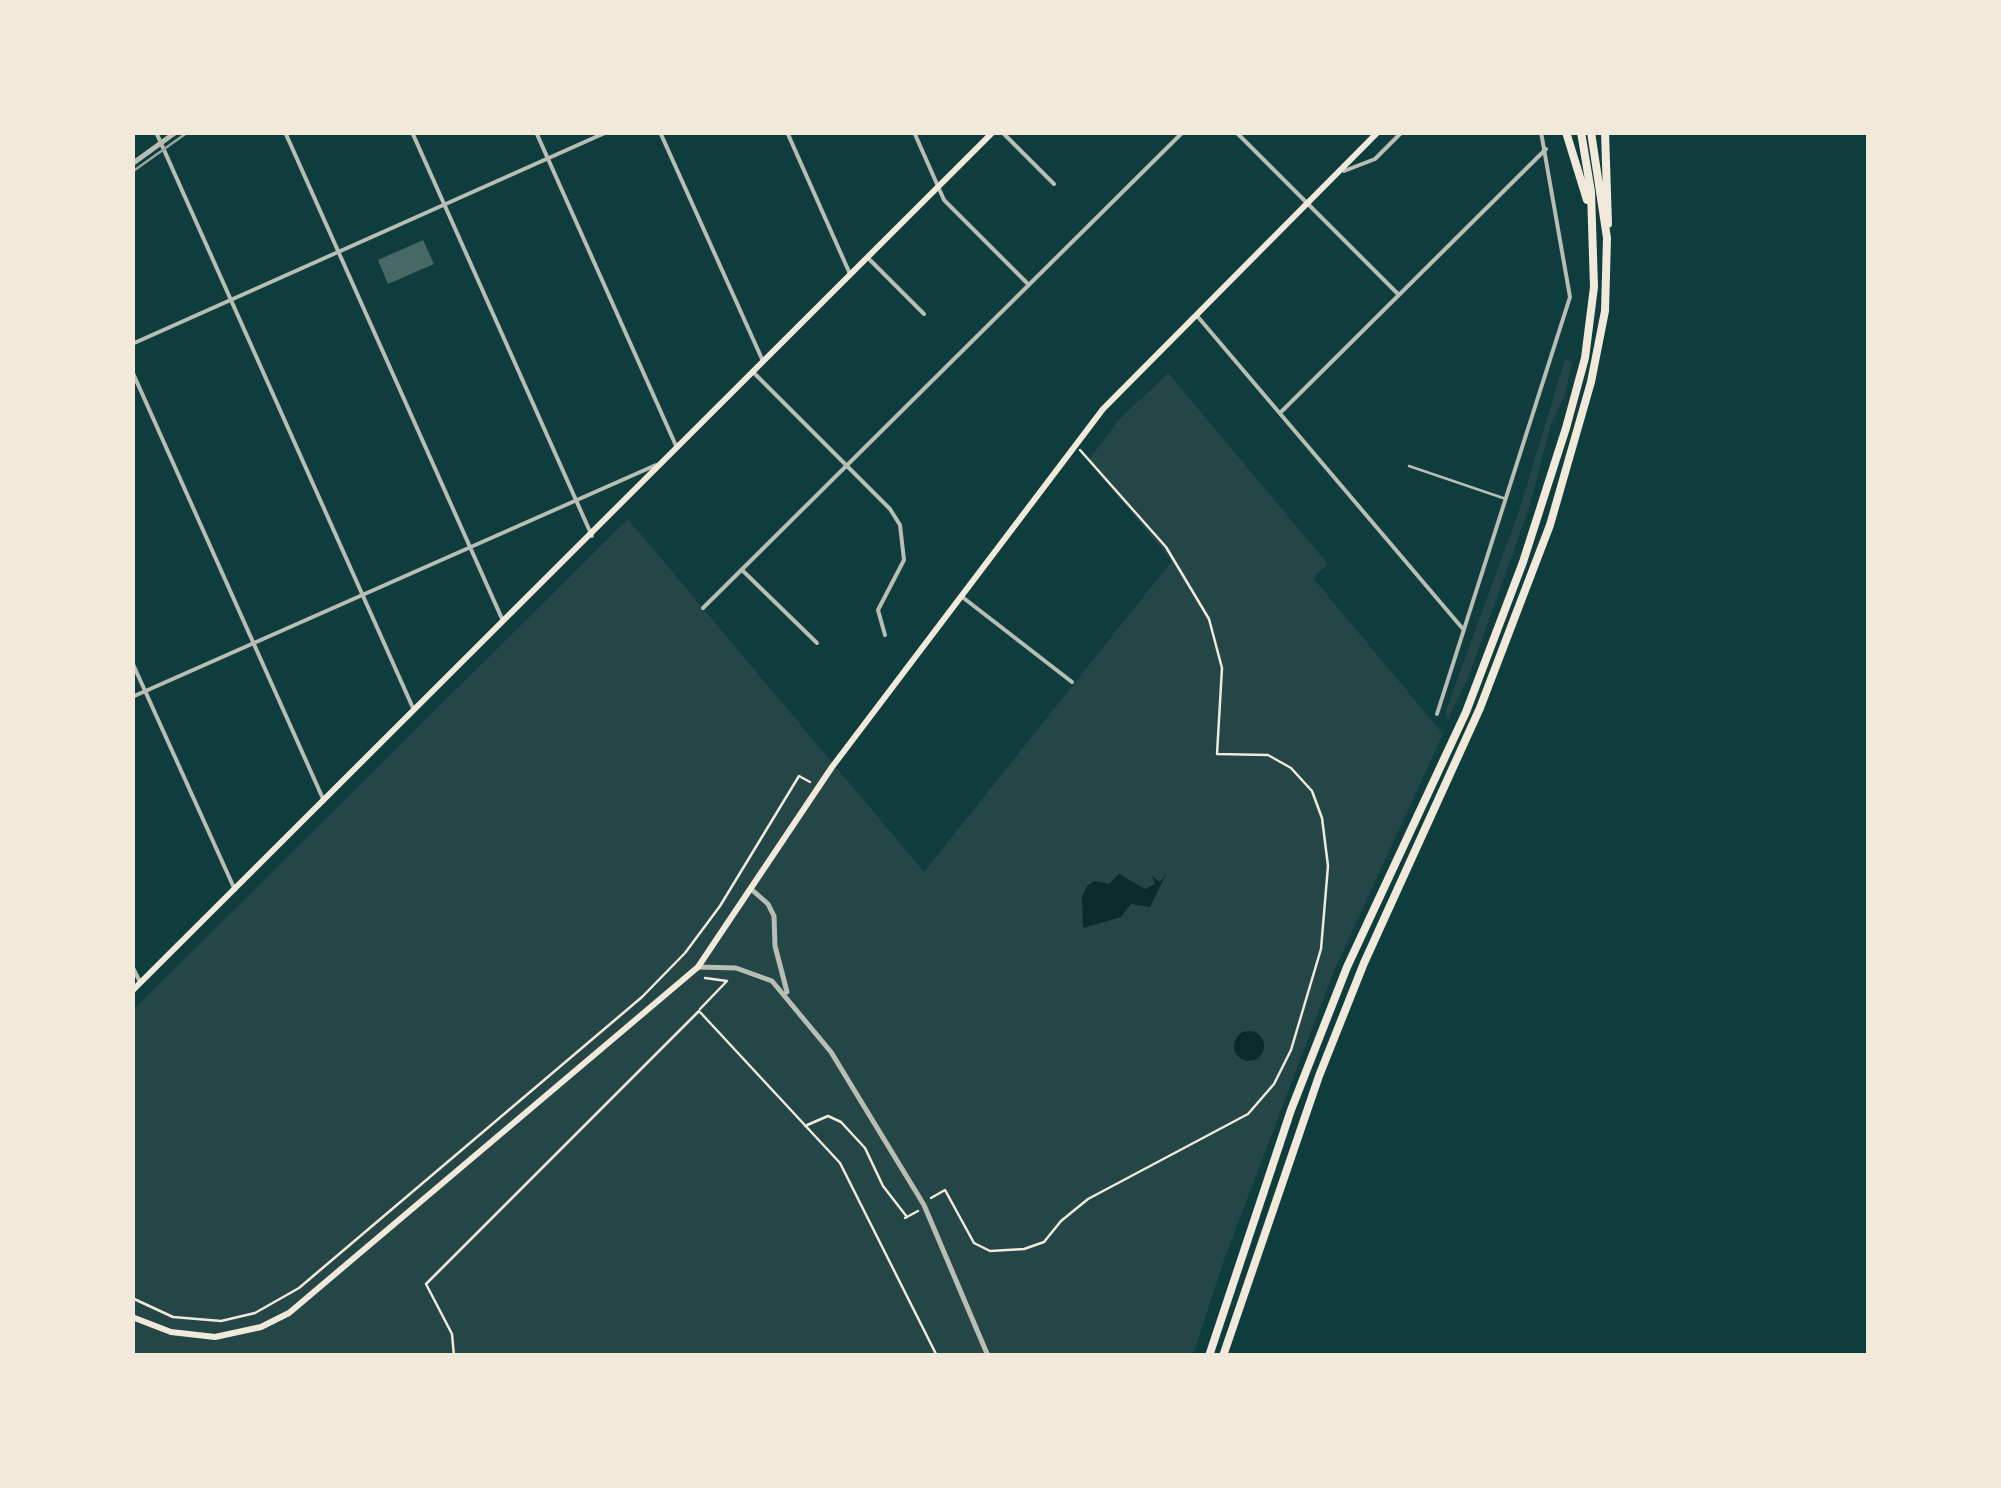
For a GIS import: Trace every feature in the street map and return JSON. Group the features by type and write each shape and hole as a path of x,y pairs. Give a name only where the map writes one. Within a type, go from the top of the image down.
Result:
{"highway":[{"path":"1566,132 1594,232"},
{"path":"1205,1356 1219,1326 1290,1110 1347,966 1466,712 1522,562 1584,358 1594,287 1594,232 1580,132"},
{"path":"1591,132 1607,238"},
{"path":"1222,1356 1319,1076 1364,964 1480,708 1550,526 1600,346 1611,202 1606,132"}],"main road":[{"path":"132,991 669,460 993,132"},
{"path":"132,1318 171,1332 215,1336 261,1327 289,1313 698,966 818,787 1104,409 1378,132"}],"street":[{"path":"156,132 415,712"},
{"path":"132,164 176,132"},
{"path":"285,132 504,624"},
{"path":"412,132 592,536"},
{"path":"536,132 678,450"},
{"path":"132,344 607,132"},
{"path":"660,132 764,364"},
{"path":"787,132 851,276"},
{"path":"914,132 944,200 1029,285"},
{"path":"1002,132 1054,184"},
{"path":"704,608 1183,132"},
{"path":"1236,132 1399,295"},
{"path":"1339,172 1375,158 1402,132"},
{"path":"1437,714 1570,297 1541,132"},
{"path":"1280,413 1546,150"},
{"path":"868,258 924,314"},
{"path":"1196,316 1463,630"},
{"path":"132,371 324,802"},
{"path":"755,374 890,510 904,534 898,576 879,603 885,635"},
{"path":"132,697 669,460"},
{"path":"742,570 816,643"},
{"path":"961,596 1072,682"},
{"path":"132,662 235,890"},
{"path":"751,889 768,904 774,916 775,946 788,995"},
{"path":"132,966 140,984"},
{"path":"698,966 759,973 788,995 880,1126 919,1196 954,1266 988,1356"}],"lane":[{"path":"1409,466 1507,499"}],"path":[{"path":"931,1198 945,1190 974,1243 990,1250 1024,1250 1044,1242 1061,1220 1088,1199 1248,1114 1274,1084 1292,1050 1321,949 1328,866 1322,818 1312,791 1291,768 1268,755 1217,754 1222,668 1209,619 1166,547 1105,473 1075,446"},
{"path":"132,1298 173,1317 209,1320 255,1313 276,1304 483,1134 642,996 685,953 737,881 799,776 818,787"},
{"path":"685,953 692,954"},
{"path":"454,1356 452,1334 426,1284 727,981 705,978"},
{"path":"699,1010 840,1163 936,1356"},
{"path":"805,1126 828,1116 841,1122 865,1148 882,1186 906,1217 920,1210"}],"shaded area":[{"path":"1565,359 1572,362 1565,395 1551,424 1529,508 1468,678 1448,719 1445,713 1519,511"},
{"path":"1168,373 1328,564 1313,578 1443,734 1334,971 1224,1260 1193,1355 133,1356 133,1010 628,519 924,872 1172,561 1088,461 1118,421"},
{"path":"1119,874 1145,889 1155,884 1152,876 1160,882 1166,874 1150,907 1131,904 1121,917 1083,928 1082,897 1087,886 1094,881 1109,884"},
{"path":"1249,1031 1260,1035 1264,1046 1260,1057 1249,1061 1238,1057 1234,1046 1238,1035"}],"building":[{"path":"423,240 434,264 388,284 378,260"}],"railway":[{"path":"132,172 188,132"}]}
